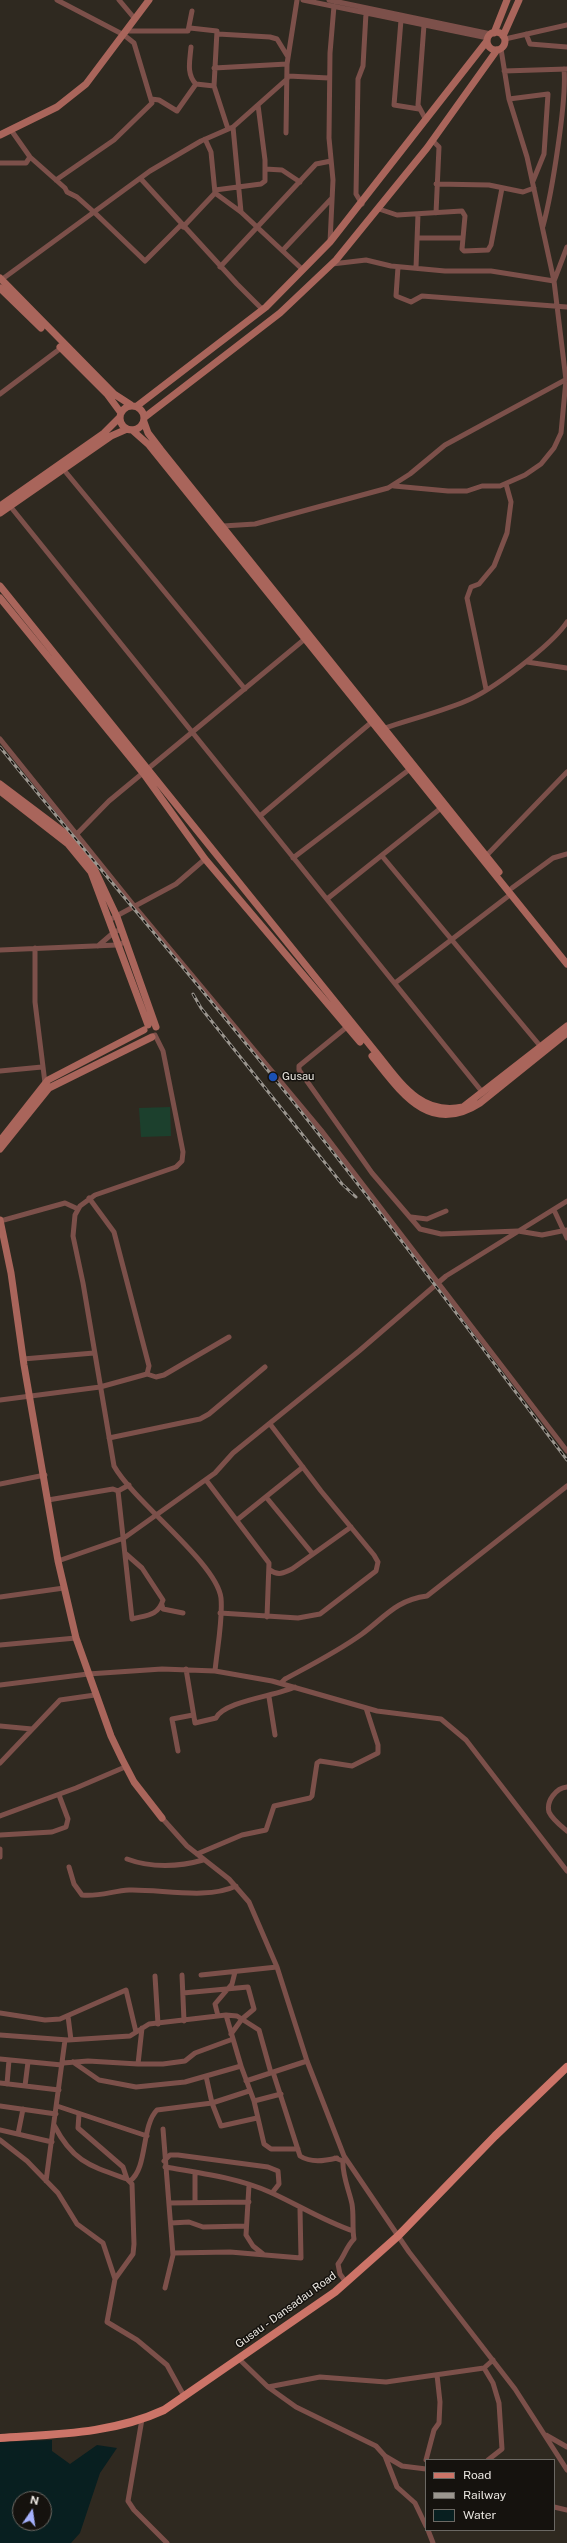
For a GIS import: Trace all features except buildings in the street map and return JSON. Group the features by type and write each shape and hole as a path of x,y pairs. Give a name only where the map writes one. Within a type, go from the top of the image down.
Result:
{"main road":[{"name":"Gusau - Dansadau Road","path":"0,2438 108,2429 142,2419 164,2410 335,2292 345,2281 398,2236 495,2136 567,2067"}],"street":[{"path":"56,180 114,140 150,108 151,99 136,47 125,33 57,0"},
{"path":"119,0 135,19"},
{"path":"0,135 57,107 86,84 149,0"},
{"path":"286,133 287,64 297,0"},
{"path":"303,0 490,37 504,38 567,25"},
{"path":"329,0 490,37"},
{"path":"0,506 104,433 120,415 262,309 303,270 330,242 362,204 490,37 507,0"},
{"path":"0,513 111,436 130,429 140,428 145,419 280,313 332,264 379,210 433,141 499,50 505,45 504,38 519,0"},
{"path":"330,242 332,198 329,78 334,6"},
{"path":"190,28 192,11"},
{"path":"362,204 356,194 358,79 363,66 366,13"},
{"path":"401,20 394,105 419,109"},
{"path":"424,25 419,109 426,120"},
{"path":"125,33 188,31 190,28 214,30 218,34 270,37 277,39 288,58"},
{"path":"218,34 214,68 214,86 231,128 241,212"},
{"path":"526,34 530,44 567,48"},
{"path":"490,37 490,48 499,50"},
{"path":"191,47 189,71 191,79 196,84 214,86"},
{"path":"394,486 404,488 467,491 482,486 500,486 525,475 541,464 554,448 561,434 566,380 554,281 533,181 509,99 499,50"},
{"path":"214,68 287,64"},
{"path":"504,71 566,69 566,106 552,192 543,227"},
{"path":"329,78 287,77 231,128 205,139 141,179 1,279 114,394 134,406 145,419 146,430 161,450 486,855 567,964"},
{"path":"151,99 159,100 177,111 196,84"},
{"path":"509,99 548,94 544,154 533,181"},
{"path":"11,130 30,157 65,188 67,192 95,213 145,262 215,191 261,184 265,181 258,105"},
{"path":"205,139 211,152 215,191 258,227 303,270"},
{"path":"433,141 439,147 436,184 436,213"},
{"path":"0,163 26,163 30,157"},
{"path":"220,266 316,164 331,161"},
{"path":"265,169 282,170 300,182"},
{"path":"141,179 182,226 262,309"},
{"path":"436,184 489,185 524,192 534,188"},
{"path":"379,210 397,215 462,211 465,216 462,249 464,251 488,250 490,248 502,188"},
{"path":"283,250 332,198"},
{"path":"416,268 418,214"},
{"path":"418,238 462,238"},
{"path":"554,281 567,247"},
{"path":"332,264 366,260 398,267 491,271 554,281"},
{"path":"398,267 396,296 410,302 422,296 567,308"},
{"path":"0,288 107,394 120,415 121,423 149,444 441,808 567,956"},
{"path":"0,394 61,348"},
{"path":"223,526 255,524 394,486 445,445 566,380"},
{"path":"64,470 245,689"},
{"path":"486,689 467,598 471,586 479,584 494,566 507,533 511,502 506,484"},
{"path":"10,506 483,1093"},
{"path":"0,586 145,771 398,1084 406,1098 423,1109 440,1114 459,1113 480,1103 567,1033"},
{"path":"0,598 145,771 205,859 398,1084 422,1103 444,1109 463,1107 483,1093 567,1026"},
{"path":"385,728 467,701 527,662 554,638 567,622"},
{"path":"72,839 109,801 306,638"},
{"path":"527,662 567,668"},
{"path":"260,816 373,722"},
{"path":"0,739 100,877 117,917 156,1027 153,1036 49,1088 0,1150"},
{"path":"294,858 410,769"},
{"path":"486,855 567,772"},
{"path":"0,784 72,839 135,907 321,1130 439,1282 567,1451"},
{"path":"0,791 72,839 91,872 109,920 146,1027 145,1034 153,1036 163,1050 183,1152 182,1161 176,1167 89,1198 78,1209 74,1220 73,1236 114,1466 129,1485 193,1554 215,1583 221,1599 215,1671"},
{"path":"327,899 441,808"},
{"path":"395,983 453,939 552,858 567,854"},
{"path":"382,856 453,939 541,1047"},
{"path":"109,920 176,884 205,859"},
{"path":"98,946 113,933 121,929"},
{"path":"0,950 117,945 126,942"},
{"path":"35,948 35,1002 45,1083"},
{"path":"348,1026 299,1066 299,1070 368,1167 423,1231 441,1234 518,1231 542,1235 565,1230"},
{"path":"0,1141 45,1083 146,1027 156,1027"},
{"path":"0,1071 42,1068"},
{"path":"89,1198 114,1232 149,1366 147,1374"},
{"path":"58,1561 124,1538 221,1468 233,1453 359,1351 439,1282 567,1201"},
{"path":"78,1209 65,1203 0,1220 11,1273 23,1359 45,1475 58,1561 76,1638 96,1695 125,1767 162,1818 177,1836 203,1860 236,1886 246,1897 256,1914 277,1967 306,2061 344,2156 398,2236 493,2360 546,2435 567,2470"},
{"path":"554,1210 565,1230 567,1238"},
{"path":"410,1217 427,1219 446,1211"},
{"path":"0,1400 100,1387 147,1374 156,1377 164,1375 229,1337"},
{"path":"23,1359 94,1353"},
{"path":"109,1438 200,1419 209,1414 265,1367"},
{"path":"220,1613 298,1618 320,1614 376,1571 378,1562 374,1555 270,1424"},
{"path":"237,1520 303,1467"},
{"path":"0,1484 45,1475"},
{"path":"206,1480 264,1554 269,1563 270,1570 267,1617"},
{"path":"48,1500 113,1489 118,1491 129,1485"},
{"path":"281,1683 285,1679 324,1659 362,1634 405,1600 427,1596 567,1486"},
{"path":"118,1491 132,1619 156,1614 161,1609 163,1600 142,1568 126,1554"},
{"path":"266,1497 312,1553"},
{"path":"270,1570 275,1573 282,1574 351,1527"},
{"path":"0,1597 64,1588"},
{"path":"161,1604 163,1609 183,1613"},
{"path":"0,1645 76,1638"},
{"path":"186,1669 195,1723 216,1718 219,1712 234,1705 268,1697 295,1687"},
{"path":"0,1685 88,1674 186,1669 215,1671 281,1683 366,1708 447,1722 466,1740 567,1871"},
{"path":"0,1763 60,1700 96,1695"},
{"path":"268,1697 275,1735"},
{"path":"197,1854 242,1835 266,1830 274,1806 310,1798 312,1796 317,1762 320,1761 352,1766 378,1753 378,1745 366,1708"},
{"path":"178,1751 172,1719 193,1715"},
{"path":"0,1726 32,1729"},
{"path":"0,1816 59,1795 125,1767"},
{"path":"567,1787 561,1787 555,1792 549,1807 551,1815 567,1831"},
{"path":"0,1835 52,1832 66,1827 68,1819 59,1795"},
{"path":"0,1849 0,1857"},
{"path":"127,1859 154,1865 193,1863 203,1860"},
{"path":"69,1867 74,1884 82,1896 128,1890 211,1892 226,1891 236,1886"},
{"path":"201,1975 277,1967"},
{"path":"218,2016 215,2004 234,1981 235,1972"},
{"path":"182,1975 184,2021"},
{"path":"155,1976 158,2024"},
{"path":"0,2059 63,2064 73,2062 163,2064 185,2061 194,2053 232,2037 242,2019 254,2008 249,1989 246,1986 183,1992"},
{"path":"0,2013 45,2020 68,2016 126,1990 136,2032"},
{"path":"0,2035 68,2040 130,2036 142,2028 158,2024 226,2015 242,2019 259,2030 300,2156 306,2160 323,2161 344,2156"},
{"path":"226,2015 249,2091 254,2101 257,2118 266,2146 286,2150 298,2149"},
{"path":"46,2181 63,2064 68,2040 68,2016"},
{"path":"138,2064 142,2028"},
{"path":"6,2084 10,2060"},
{"path":"246,2081 306,2061"},
{"path":"25,2086 28,2062"},
{"path":"73,2062 99,2080 136,2087 186,2082 241,2066"},
{"path":"206,2076 212,2103 221,2126 257,2118"},
{"path":"0,2083 59,2090"},
{"path":"129,2180 137,2172 150,2119 157,2110 212,2103 249,2091"},
{"path":"254,2101 281,2094"},
{"path":"0,2106 56,2114"},
{"path":"57,2106 147,2136"},
{"path":"18,2134 23,2109"},
{"path":"79,2114 78,2128 123,2167 129,2180 134,2244 129,2261 116,2279 107,2322 137,2340 167,2365 184,2396"},
{"path":"54,2125 70,2150 86,2164 129,2180"},
{"path":"163,2129 173,2253 165,2288"},
{"path":"0,2130 52,2142"},
{"path":"0,2140 27,2160 58,2193 78,2224 103,2244 116,2279"},
{"path":"165,2164 170,2155 178,2155 268,2167 278,2171 279,2174 279,2184 272,2193"},
{"path":"335,2158 343,2161 342,2170 352,2206 354,2239 346,2247 343,2257 338,2264 340,2274 345,2281"},
{"path":"165,2164 234,2180 272,2193 300,2209 353,2231"},
{"path":"195,2172 195,2202"},
{"path":"249,2185 246,2235 251,2243 264,2254"},
{"path":"169,2203 249,2202"},
{"path":"173,2253 264,2254 283,2255 291,2259 301,2258 300,2209"},
{"path":"171,2223 189,2222 203,2227 246,2226"},
{"path":"239,2358 268,2387 296,2407 365,2438 376,2446 385,2456 402,2466 425,2469"},
{"path":"268,2387 320,2377 386,2382 484,2368 493,2360"},
{"path":"484,2368 496,2390 502,2431 502,2449 489,2459"},
{"path":"427,2459 434,2430 439,2422 440,2402 437,2375"},
{"path":"142,2419 128,2501 134,2510 166,2543"},
{"path":"546,2435 567,2447"},
{"path":"385,2456 397,2487 415,2503 425,2524"},
{"path":"555,2506 567,2510"},
{"path":"428,2531 433,2543"}],"green space":[{"path":"170,1107 171,1136 141,1137 139,1108"}],"water":[{"path":"52,2440 52,2451 70,2464 97,2445 117,2448 100,2473 80,2533 71,2543 0,2543 0,2442"}],"railway":[{"path":"0,747 312,1125 567,1460"},
{"path":"193,994 201,1008 342,1184 356,1197"}],"place":[{"name":"Gusau","path":"273,1077"}]}
